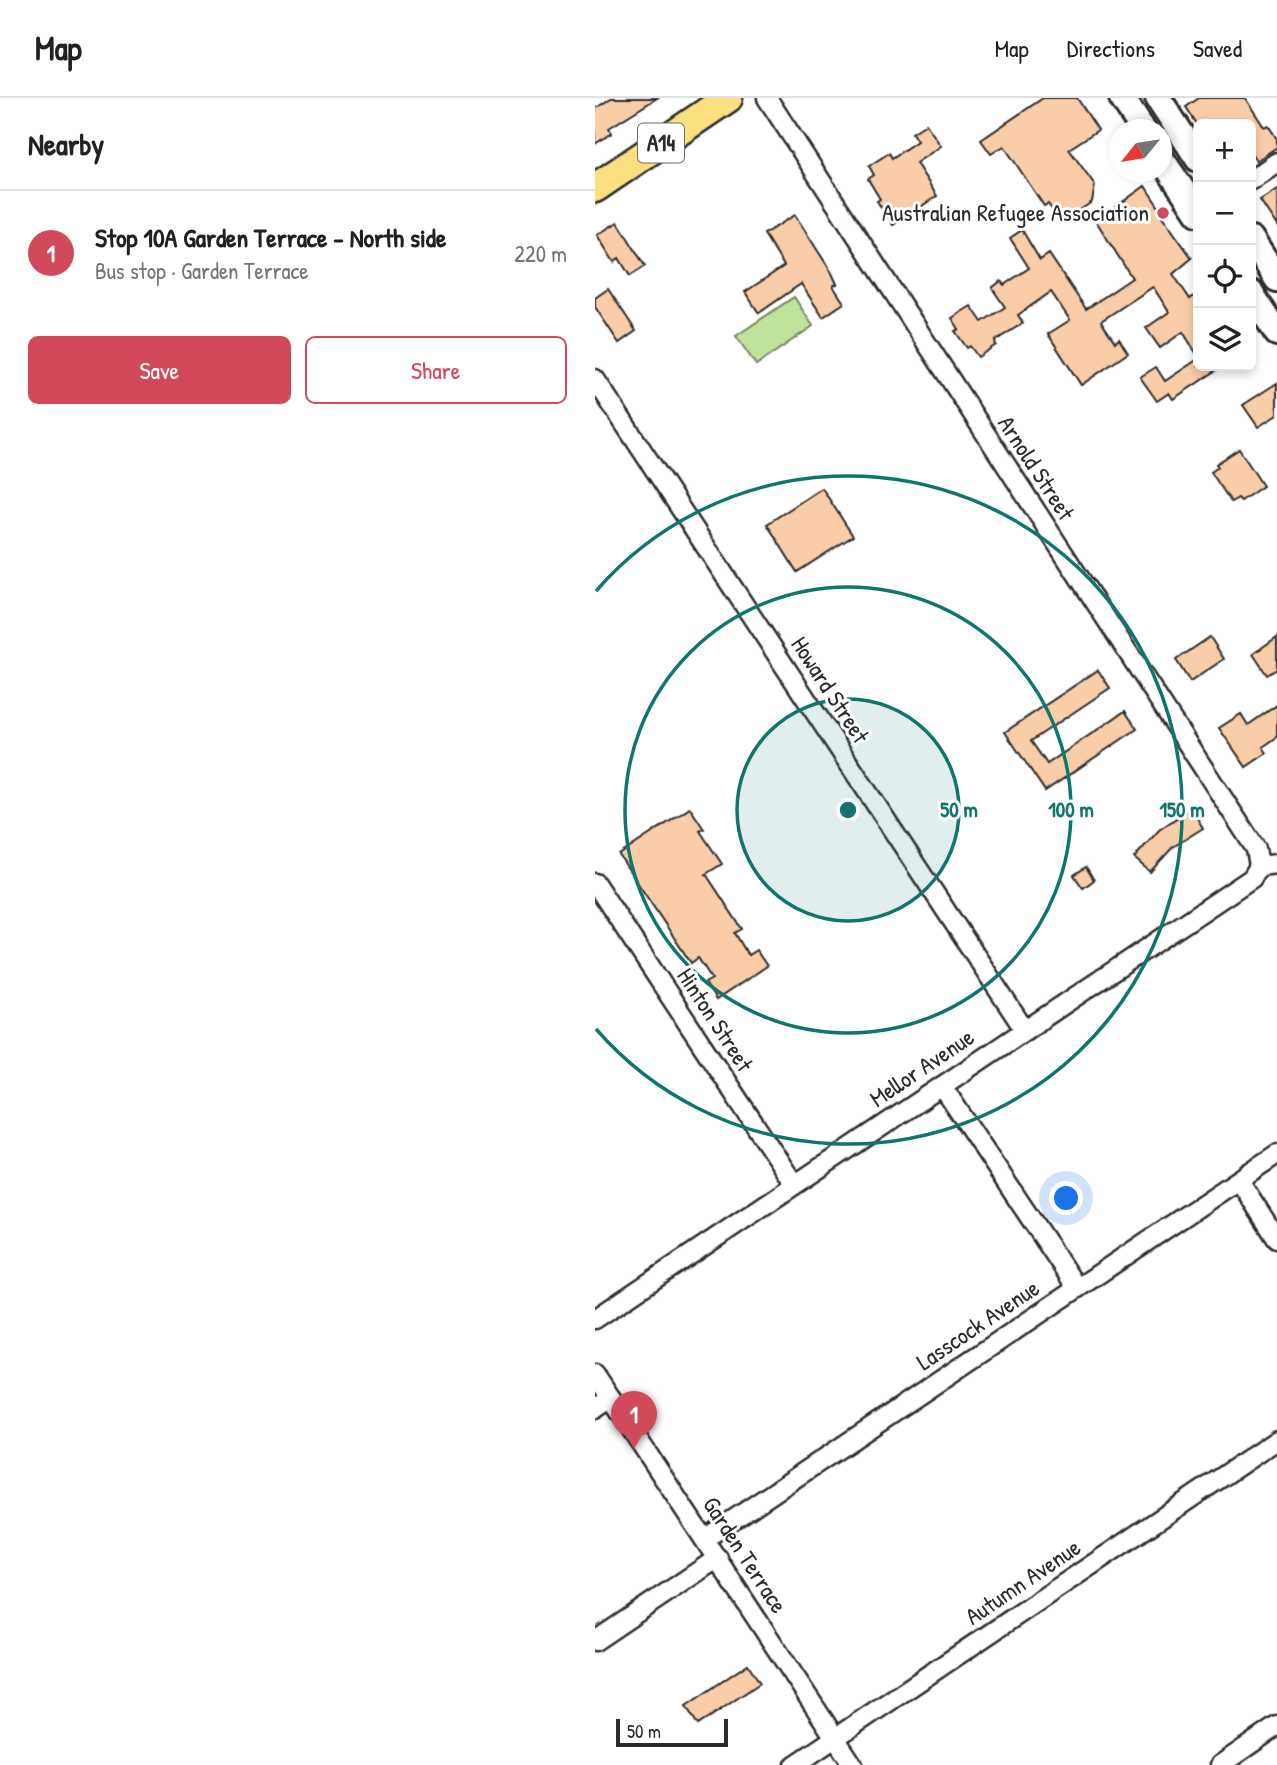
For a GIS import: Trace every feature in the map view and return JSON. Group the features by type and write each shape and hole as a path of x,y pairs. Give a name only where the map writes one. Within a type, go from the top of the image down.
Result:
{"main road":[{"name":"A14","path":"595,188 728,98"},
{"path":"1122,98 1136,119"},
{"path":"1158,98 1193,151"},
{"path":"1172,174 1193,206"},
{"path":"1255,245 1277,279"},
{"path":"1256,300 1277,332"}],"street":[{"name":"Arnold Street","path":"767,98 1268,865"},
{"path":"1256,177 1277,162"},
{"name":"Howard Street","path":"595,379 1024,1029"},
{"name":"Mellor Avenue","path":"595,1319 1268,865"},
{"name":"Hinton Street","path":"595,883 794,1184"},
{"path":"942,1086 1077,1288"},
{"name":"Lasscock Avenue","path":"706,1538 1277,1154"},
{"path":"1239,1180 1277,1239"},
{"name":"Garden Terrace","path":"595,1374 706,1538 853,1765"},
{"path":"595,1409 611,1398"},
{"name":"Autumn Avenue","path":"795,1765 1277,1440"},
{"path":"595,1641 718,1558"},
{"path":"1220,1765 1277,1726"}],"green space":[{"path":"794,297 813,326 756,365 736,336"}],"building":[{"path":"611,98 657,98 609,128 612,133 595,144 595,109"},
{"path":"1043,98 1077,98 1098,130 1069,149 1095,185 1092,202 1068,218 1056,215 1048,204 1044,206 1004,146 991,154 981,140"},
{"path":"1199,98 1245,98 1264,127 1268,125 1277,139 1277,147 1256,161 1256,119 1194,119 1186,107"},
{"path":"926,124 941,146 916,163 937,196 893,225 877,201 880,199 868,179 874,175 869,166 889,153 892,158 917,141 912,133"},
{"path":"1145,186 1164,215 1162,216 1192,258 1173,274 1190,299 1193,297 1193,348 1183,332 1160,348 1146,328 1169,312 1153,287 1101,321 1115,342 1119,339 1128,353 1081,385 1048,334 1070,320 1051,292 1018,315 1023,323 995,341 996,345 978,357 970,346 967,348 955,331 959,329 952,318 971,306 982,322 1005,307 992,288 1001,281 1004,285 1029,268 1010,238 1022,230 1040,260 1049,254 1086,309 1132,278 1096,221"},
{"path":"1277,189 1277,226 1260,200"},
{"path":"795,215 832,273 837,284 833,286 844,303 823,317 801,284 759,313 745,292 784,266 764,234"},
{"path":"618,222 645,266 630,276 619,258 614,262 597,235"},
{"path":"608,289 636,331 619,343 595,307 595,298"},
{"path":"1193,362 1193,371 1215,371 1173,399 1169,393 1157,401 1140,377 1156,367 1165,381"},
{"path":"1277,383 1277,415 1258,427 1243,405"},
{"path":"1239,449 1263,486 1241,501 1238,498 1231,502 1211,472 1218,467 1216,464"},
{"path":"822,488 853,536 797,572 767,524"},
{"path":"1210,637 1224,659 1190,682 1176,660"},
{"path":"1277,637 1277,669 1267,675 1253,654"},
{"path":"1098,670 1110,688 1031,741 1047,764 1125,711 1137,729 1045,791 1005,732"},
{"path":"1277,705 1277,737 1263,747 1267,753 1246,767 1219,728 1241,714 1248,725"},
{"path":"690,808 704,829 700,831 722,864 706,874 742,929 735,933 748,955 756,950 767,966 716,1000 705,983 712,979 698,958 691,963 619,855"},
{"path":"1191,808 1203,828 1173,847 1150,872 1134,858 1159,830"},
{"path":"1086,867 1094,880 1083,888 1074,875"},
{"path":"748,1664 760,1683 698,1725 686,1706"}],"place":[{"name":"Australian Refugee Association","path":"1163,213"},
{"name":"Stop 10A Garden Terrace - North side","path":"634,1449"}]}
